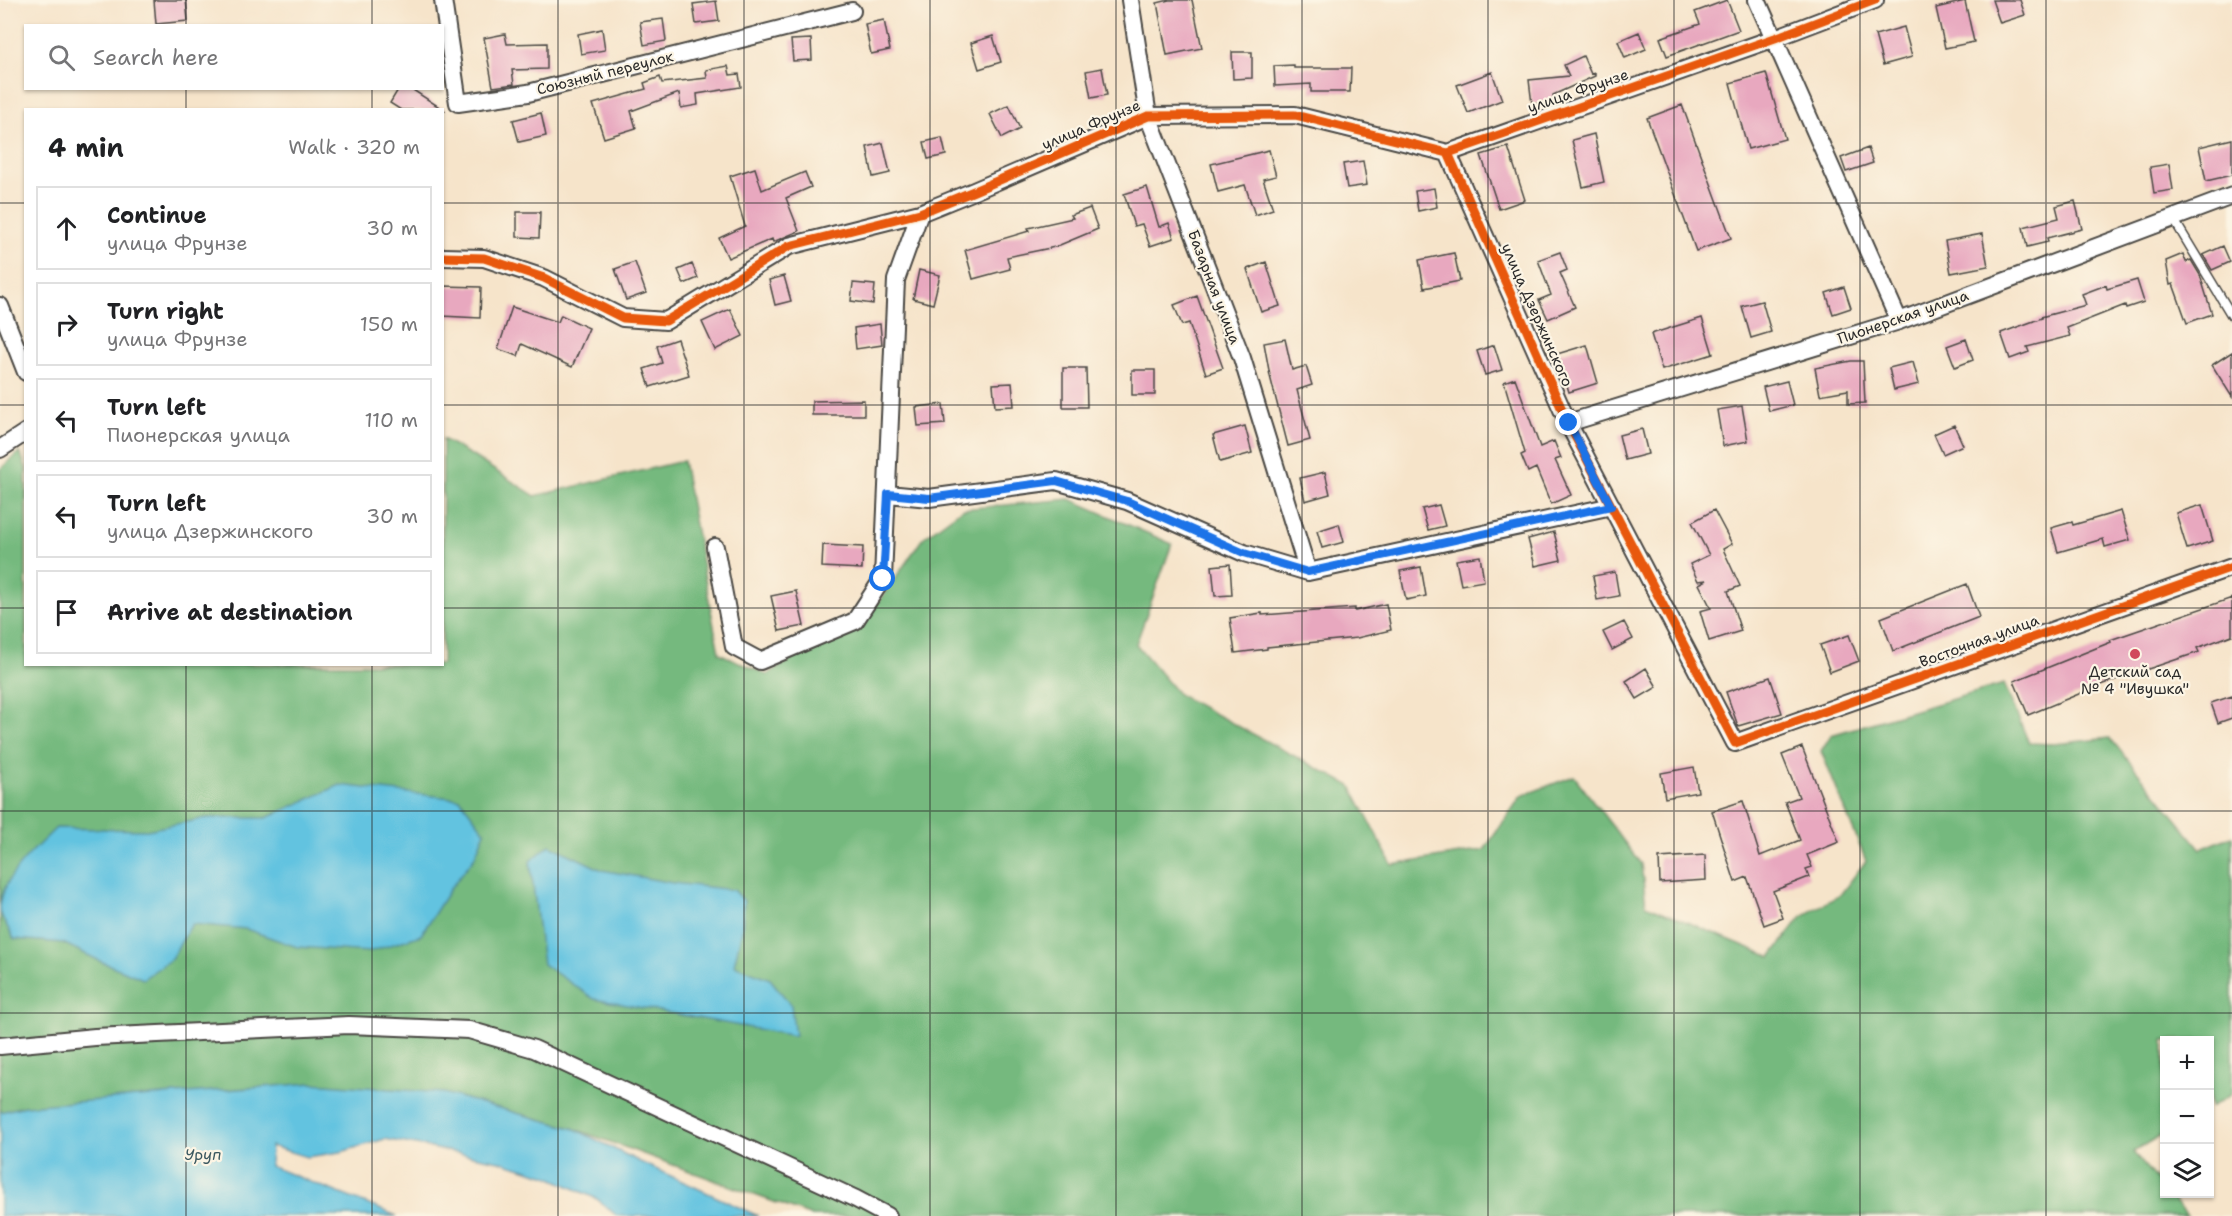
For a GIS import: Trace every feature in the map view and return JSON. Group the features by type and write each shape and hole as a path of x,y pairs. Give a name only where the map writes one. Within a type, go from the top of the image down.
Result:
{"street":[{"name":"Союзный переулок","path":"442,0 458,103 528,93 852,11"},
{"name":"Базарная улица","path":"1130,0 1148,116 1242,358 1308,572"},
{"path":"1757,0 1899,321"},
{"name":"улица Фрунзе","path":"444,257 484,258 544,278 623,318 666,321 789,246 920,213 1148,116 1295,115 1448,153 1775,38 1875,0"},
{"name":"улица Дзержинского","path":"1448,153 1569,423 1735,743"},
{"name":"Пионерская улица","path":"1569,423 1899,321 2232,196"},
{"path":"715,547 734,647 760,661 855,621 883,579 896,280 920,213"},
{"path":"0,306 24,367"},
{"path":"0,449 24,433"},
{"path":"888,494 929,498 1056,481 1127,501 1244,553 1308,572 1611,506"},
{"name":"Восточная улица","path":"1735,743 2232,567"},
{"path":"0,1046 95,1037 349,1025 468,1030 534,1049 888,1216"}],"lane":[{"path":"2173,218 2232,316"}],"green space":[{"path":"444,440 535,496 683,461 719,653 767,675 875,607 923,538 962,509 1070,499 1172,544 1136,644 1179,695 1351,786 1392,865 1484,850 1521,796 1574,776 1641,864 1646,905 1771,957 1802,916 1840,895 1866,861 1821,751 1831,735 2004,684 2029,743 2054,744 2110,738 2201,849 2232,836 2232,1094 2214,1105 2214,1036 2160,1036 2160,1136 2133,1152 2160,1184 2160,1198 2172,1198 2187,1216 812,1216 575,1129 444,1093 25,1106 0,1112 0,469 20,452 24,463 24,666 444,666"}],"water":[{"path":"340,785 460,799 485,832 474,858 450,889 421,935 369,952 297,947 246,929 192,924 171,959 143,979 63,943 14,939 2,917 0,910 2,898 12,875 29,854 56,828 147,830 207,818 266,818"},
{"path":"550,845 602,870 673,883 734,890 744,901 742,931 734,965 770,979 791,1005 795,1036 594,999 543,964 530,861"},
{"name":"Уруп","path":"312,1083 444,1093 575,1129 638,1161 758,1216 617,1216 597,1199 547,1176 499,1161 385,1139 341,1152 307,1157 271,1146 270,1166 397,1216 0,1216 0,1112 25,1106"}],"building":[{"path":"154,0 186,0 188,21 156,24"},
{"path":"1169,0 1192,0 1202,48 1167,55 1157,3"},
{"path":"1727,0 1739,30 1667,56 1660,38 1700,24 1695,12"},
{"path":"1992,0 2020,0 2025,15 2000,23"},
{"path":"716,1 719,21 696,24 693,4"},
{"path":"1965,1 1974,42 1945,48 1936,8"},
{"path":"663,19 666,41 644,45 640,22"},
{"path":"884,20 890,50 871,54 865,24"},
{"path":"1904,27 1912,57 1883,65 1875,35"},
{"path":"602,29 605,50 581,54 578,34"},
{"path":"1639,32 1646,49 1625,58 1618,41"},
{"path":"505,34 507,44 547,43 547,69 512,70 514,84 493,87 484,38"},
{"path":"993,36 1001,62 979,69 971,43"},
{"path":"811,39 812,60 793,61 791,40"},
{"path":"1232,52 1252,52 1252,78 1233,79"},
{"path":"1583,56 1591,74 1595,73 1595,76 1553,95 1554,102 1532,104 1529,80 1569,76 1564,65"},
{"path":"1294,65 1294,68 1351,68 1350,92 1311,92 1311,84 1275,86 1274,66"},
{"path":"728,66 730,75 739,74 741,87 697,94 698,105 681,108 679,93 631,111 636,128 604,138 593,104 646,89 644,83 660,77 662,83 707,78 706,70"},
{"path":"1102,68 1107,95 1091,98 1086,71"},
{"path":"1492,72 1502,100 1468,113 1457,85"},
{"path":"1766,73 1785,139 1748,149 1730,83"},
{"path":"398,90 413,90 441,108 398,108 390,103"},
{"path":"1009,105 1020,129 1002,138 990,114"},
{"path":"1682,105 1731,238 1696,251 1647,118"},
{"path":"541,113 546,136 519,142 513,120"},
{"path":"1594,134 1604,182 1583,187 1572,140"},
{"path":"942,138 946,155 928,159 924,142"},
{"path":"2232,139 2232,175 2206,181 2199,147"},
{"path":"883,143 890,173 873,177 867,147"},
{"path":"1508,147 1525,200 1499,209 1481,155"},
{"path":"1868,148 1873,163 1846,172 1841,158"},
{"path":"1269,150 1276,176 1263,179 1273,209 1255,215 1245,185 1218,192 1211,164"},
{"path":"1363,161 1367,185 1347,188 1343,164"},
{"path":"2169,164 2173,190 2154,193 2150,167"},
{"path":"755,168 762,190 805,172 811,187 786,198 799,231 773,242 772,239 728,258 719,238 745,226 730,176"},
{"path":"1147,187 1159,227 1169,223 1174,238 1150,246 1142,224 1134,226 1124,194"},
{"path":"1434,188 1437,207 1418,211 1415,191"},
{"path":"2075,201 2082,229 2047,238 2048,242 2027,247 2023,227 2059,218 2056,206"},
{"path":"1090,208 1098,229 1055,247 1007,257 1010,269 973,279 965,250 1029,231 1028,228 1073,218 1071,215"},
{"path":"517,212 540,212 539,238 517,237"},
{"path":"1982,234 1988,266 1951,273 1945,241"},
{"path":"2223,246 2230,262 2212,270 2203,255"},
{"path":"1560,252 1567,270 1560,273 1575,307 1548,319 1539,300 1551,295 1538,260"},
{"path":"1454,253 1460,281 1424,288 1419,260"},
{"path":"2183,254 2186,262 2191,260 2200,275 2212,314 2187,323 2173,284 2170,285 2166,261"},
{"path":"635,262 646,293 626,300 615,269"},
{"path":"1266,262 1280,306 1261,312 1247,269"},
{"path":"692,264 698,278 684,284 678,270"},
{"path":"919,270 940,275 933,304 913,299"},
{"path":"784,276 791,301 775,305 769,280"},
{"path":"2137,280 2144,302 2126,308 2125,305 2067,328 2070,336 2027,347 2029,352 2010,359 2001,333 2041,317 2086,305 2082,294 2106,285 2107,289"},
{"path":"853,283 875,285 873,304 851,301"},
{"path":"444,286 481,287 480,318 444,316"},
{"path":"1844,287 1851,308 1833,314 1826,293"},
{"path":"1197,296 1223,368 1206,374 1189,323 1182,325 1174,305"},
{"path":"1762,301 1771,332 1751,338 1742,306"},
{"path":"512,307 558,322 561,315 589,328 572,367 522,344 518,356 498,349"},
{"path":"730,309 743,336 715,350 702,322"},
{"path":"1702,318 1713,354 1662,370 1651,334"},
{"path":"880,324 882,345 856,349 854,328"},
{"path":"677,339 689,375 650,387 644,369 662,363 657,346"},
{"path":"1285,339 1292,370 1306,366 1312,385 1297,390 1310,440 1288,446 1264,343"},
{"path":"1966,339 1973,360 1955,367 1947,346"},
{"path":"1494,345 1502,370 1485,375 1477,351"},
{"path":"1587,345 1598,383 1569,392 1557,354"},
{"path":"2232,352 2232,397 2212,365"},
{"path":"1863,361 1865,403 1848,404 1848,390 1820,395 1815,368"},
{"path":"1913,362 1919,384 1894,390 1889,368"},
{"path":"1063,368 1086,368 1087,407 1063,407"},
{"path":"1132,370 1155,370 1155,395 1132,395"},
{"path":"1515,378 1540,447 1554,441 1561,458 1555,460 1571,495 1551,504 1536,468 1528,472 1521,455 1525,453 1504,382"},
{"path":"1787,381 1793,405 1769,411 1763,387"},
{"path":"1012,383 1014,406 995,407 993,384"},
{"path":"864,400 864,415 812,415 812,401"},
{"path":"943,404 945,424 918,426 916,407"},
{"path":"1742,406 1748,441 1723,446 1717,410"},
{"path":"1954,425 1963,445 1943,454 1934,434"},
{"path":"1245,426 1252,453 1220,462 1213,435"},
{"path":"1642,429 1648,454 1625,460 1619,435"},
{"path":"1325,472 1330,494 1305,501 1300,478"},
{"path":"1439,505 1445,526 1428,530 1422,509"},
{"path":"2202,505 2213,541 2187,549 2176,513"},
{"path":"1714,510 1732,544 1723,549 1740,586 1728,591 1741,631 1709,641 1700,611 1711,608 1699,584 1707,580 1698,581 1690,564 1709,555 1692,522"},
{"path":"2121,511 2130,540 2105,547 2103,539 2058,552 2051,528 2072,522 2073,525"},
{"path":"1339,524 1344,542 1322,548 1317,531"},
{"path":"1554,532 1561,560 1535,566 1528,539"},
{"path":"823,545 863,547 862,569 822,567"},
{"path":"1480,556 1484,581 1461,585 1456,560"},
{"path":"1230,564 1232,595 1215,596 1212,566"},
{"path":"1421,567 1426,596 1406,600 1400,571"},
{"path":"1615,572 1619,596 1597,600 1593,576"},
{"path":"1967,584 1979,617 1893,651 1881,618"},
{"path":"796,591 804,626 779,631 771,596"},
{"path":"2232,598 2232,635 2197,648 2199,652 2103,684 2028,715 2014,681 2111,642 2110,640"},
{"path":"1386,604 1391,630 1357,638 1267,647 1267,649 1235,653 1230,618 1262,613 1262,615 1355,608 1355,611"},
{"path":"1624,622 1633,639 1612,650 1603,632"},
{"path":"1849,635 1859,661 1830,672 1820,645"},
{"path":"1646,668 1657,687 1637,699 1626,681"},
{"path":"1770,677 1782,713 1738,726 1726,692"},
{"path":"2232,696 2232,718 2218,723 2211,703"},
{"path":"1802,747 1839,842 1807,855 1812,867 1806,869 1809,877 1773,891 1783,918 1764,925 1747,877 1735,882 1712,811 1743,801 1760,856 1800,840 1785,802 1799,797 1782,755"},
{"path":"1694,767 1698,792 1665,798 1661,773"},
{"path":"1705,855 1706,880 1660,883 1659,858"}],"cycle path":[{"path":"444,257 484,258 544,278 623,318 666,321 789,246 920,213 1148,116 1295,115 1448,153 1775,38 1875,0"},
{"path":"1448,153 1568,423 1735,743 2232,567"}],"place":[{"name":"Детский сад № 4 \"Ивушка\"","path":"2135,654"}],"route":[{"path":"883,579 888,494 929,498 1056,481 1127,501 1244,553 1308,572 1611,506 1569,423"}]}
